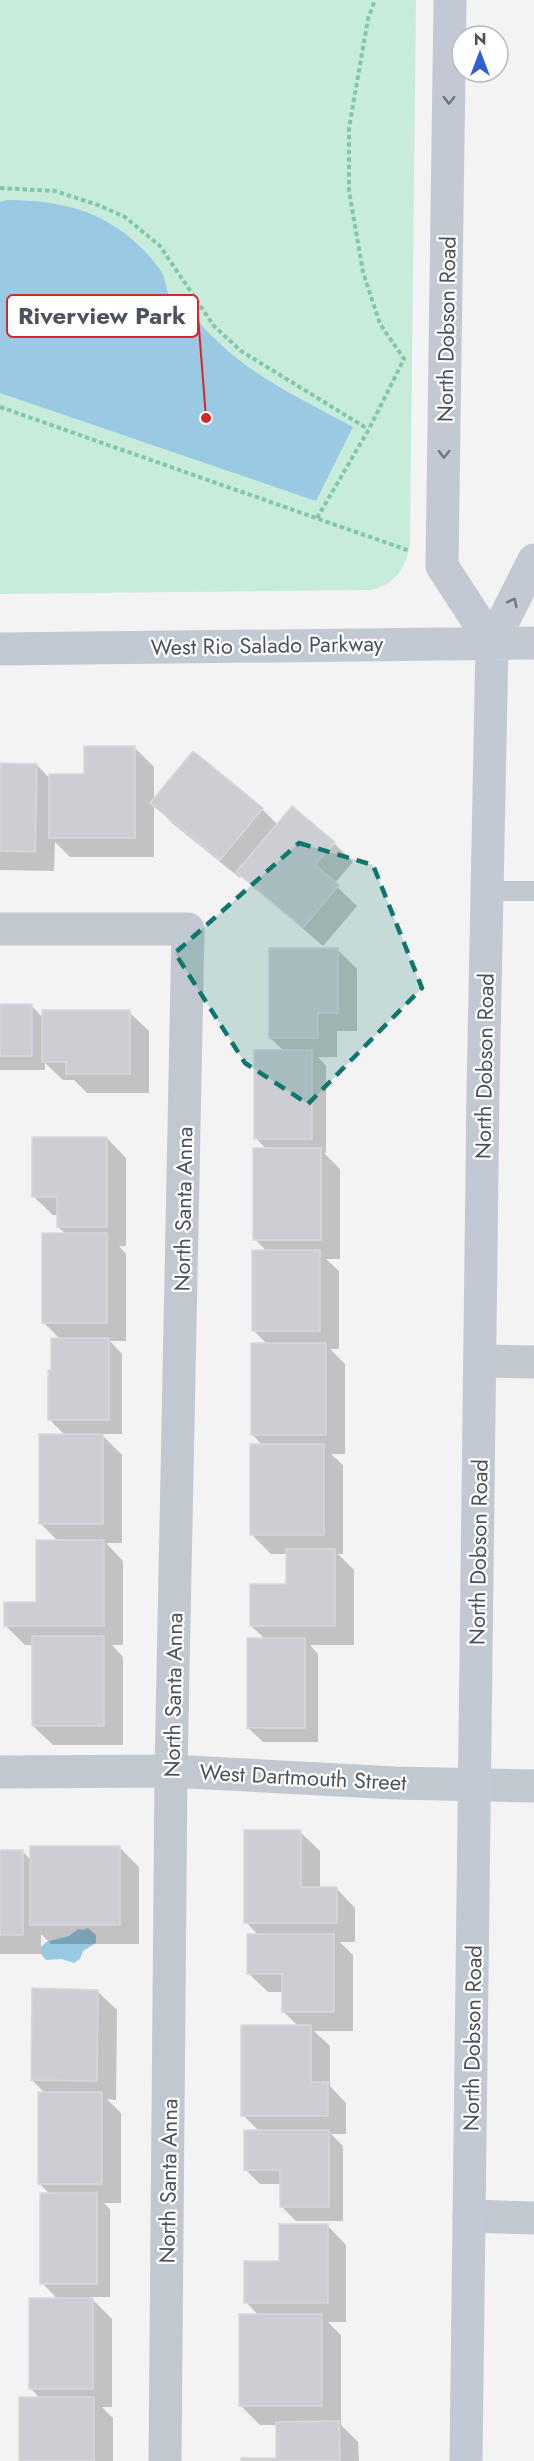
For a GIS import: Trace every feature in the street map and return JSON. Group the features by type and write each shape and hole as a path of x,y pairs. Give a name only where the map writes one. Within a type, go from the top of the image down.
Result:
{"main road":[{"name":"North Dobson Road","path":"450,0 442,566 492,643"},
{"name":"North Dobson Road","path":"466,2461 492,643 534,560"},
{"name":"West Rio Salado Parkway","path":"0,648 534,644"}],"street":[{"name":"North Santa Anna","path":"0,929 188,929 171,1771 165,2461"},
{"path":"481,1361 534,1362"},
{"name":"West Dartmouth Street","path":"0,1772 171,1771 534,1786"},
{"path":"470,2216 534,2218"}],"lane":[{"path":"487,891 534,891"}],"path":[{"path":"317,518 369,429 404,359 380,324 363,272 349,190 349,128 368,19 375,0"},
{"path":"0,188 55,190 125,217 160,246 214,326 240,351 369,429"},
{"path":"0,407 414,553 443,551"}],"highlighted area":[{"path":"299,843 373,865 422,988 308,1104 245,1063 175,953"}],"green space":[{"path":"0,0 416,0 410,543 403,567 387,584 371,590 0,594"}],"water":[{"path":"7,200 52,203 73,208 92,214 127,235 159,268 173,303 192,314 230,353 280,388 353,427 316,501 0,393 0,202"},
{"path":"88,1928 96,1935 96,1943 83,1951 80,1959 74,1963 62,1959 46,1960 41,1954 41,1947 46,1942 69,1936 78,1929"}],"building":[{"path":"84,746 135,746 135,838 49,838 49,774 84,774"},
{"path":"193,751 263,808 220,860 150,803"},
{"path":"0,763 37,764 35,852 0,851"},
{"path":"292,806 335,842 315,865 339,885 303,928 236,872"},
{"path":"269,948 338,948 338,1013 318,1013 318,1038 269,1038"},
{"path":"0,1004 32,1004 32,1056 0,1056"},
{"path":"42,1010 130,1010 130,1074 66,1074 66,1062 42,1062"},
{"path":"254,1050 312,1050 312,1139 254,1139"},
{"path":"32,1137 107,1137 107,1227 57,1227 57,1197 32,1197"},
{"path":"253,1148 321,1148 321,1240 253,1240"},
{"path":"42,1233 107,1233 107,1323 42,1323"},
{"path":"252,1250 320,1250 320,1331 252,1331"},
{"path":"51,1338 109,1338 109,1420 48,1420 48,1370 51,1370"},
{"path":"251,1343 326,1343 326,1435 251,1435"},
{"path":"39,1434 103,1434 103,1524 39,1524"},
{"path":"250,1444 324,1444 324,1535 250,1535"},
{"path":"36,1540 104,1540 104,1626 4,1626 4,1602 36,1602"},
{"path":"286,1549 335,1549 335,1626 250,1626 250,1584 286,1584"},
{"path":"32,1636 104,1636 104,1726 32,1726"},
{"path":"247,1638 305,1638 305,1728 247,1728"},
{"path":"244,1830 301,1830 301,1887 337,1887 337,1923 244,1923"},
{"path":"30,1846 120,1846 120,1925 30,1925"},
{"path":"0,1850 23,1850 23,1935 0,1935"},
{"path":"247,1934 334,1934 334,2012 282,2012 282,1974 247,1974"},
{"path":"32,1988 98,1990 97,2081 31,2080"},
{"path":"241,2025 311,2025 311,2082 328,2082 328,2116 241,2116"},
{"path":"38,2092 102,2092 102,2184 38,2184"},
{"path":"244,2130 329,2130 329,2207 280,2207 280,2170 244,2170"},
{"path":"40,2193 97,2193 97,2284 40,2284"},
{"path":"279,2224 328,2224 328,2303 244,2303 244,2261 279,2261"},
{"path":"29,2298 93,2298 93,2389 29,2389"},
{"path":"239,2314 322,2314 322,2406 239,2406"},
{"path":"19,2397 94,2397 94,2461 19,2461"},
{"path":"339,2421 340,2461 241,2461 241,2458 276,2458 276,2422"}],"place":[{"name":"Riverview Park","path":"206,418"}]}
